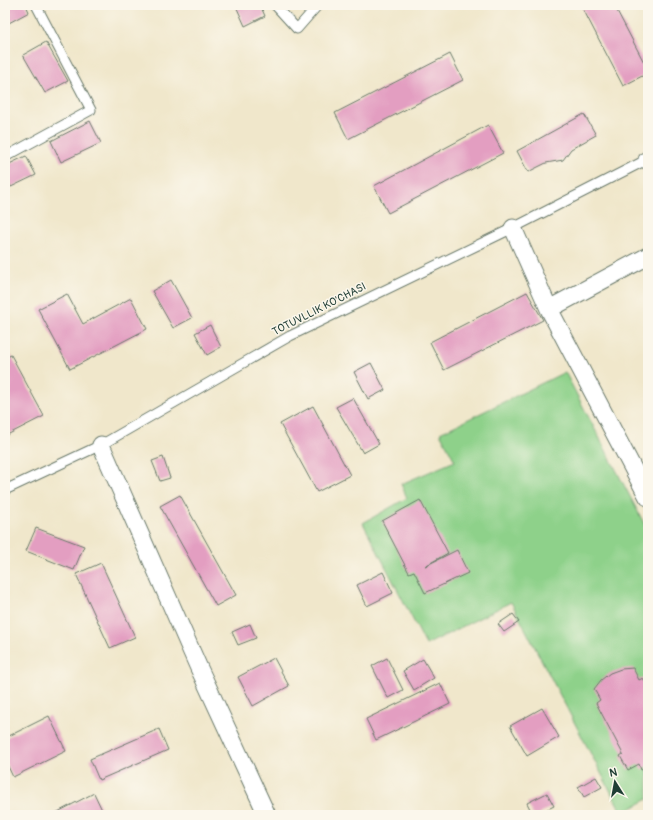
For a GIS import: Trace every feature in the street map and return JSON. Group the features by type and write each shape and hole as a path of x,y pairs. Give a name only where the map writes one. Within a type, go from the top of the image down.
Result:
{"street":[{"path":"513,228 549,309 648,497"},
{"path":"549,309 648,256"},
{"path":"101,445 198,666 267,815"}],"lane":[{"path":"5,157 91,110 36,5"},
{"path":"275,5 297,29 318,5"},
{"name":"TOTUVLLIK KO'CHASI","path":"5,490 101,445 290,336 513,228 648,160"}],"green space":[{"path":"565,372 648,531 648,799 622,813 511,602 426,645 363,523 407,498 401,484 455,461 440,433"}],"building":[{"path":"5,5 26,5 29,12 7,24 5,21"},
{"path":"260,5 265,16 245,26 236,6"},
{"path":"581,5 614,5 648,70 648,73 623,86"},
{"path":"46,42 68,81 45,93 23,55"},
{"path":"450,54 463,80 348,139 335,113"},
{"path":"584,114 596,135 571,149 563,160 546,163 528,172 517,151"},
{"path":"90,121 101,143 61,162 51,141"},
{"path":"488,125 503,153 388,213 374,186"},
{"path":"26,156 36,175 11,187 5,175 5,166"},
{"path":"171,280 192,318 173,328 152,291"},
{"path":"527,292 543,320 444,370 430,342"},
{"path":"67,294 83,324 131,298 147,329 70,369 38,309"},
{"path":"210,325 221,347 207,355 195,333"},
{"path":"11,355 44,416 5,436 5,358"},
{"path":"371,363 385,390 368,399 354,372"},
{"path":"353,398 379,444 363,453 336,407"},
{"path":"313,406 350,475 317,492 280,424"},
{"path":"163,457 170,478 160,481 152,461"},
{"path":"180,495 236,595 216,606 160,506"},
{"path":"420,500 448,553 425,566 457,550 468,573 425,593 414,571 409,573 382,521"},
{"path":"36,528 84,546 74,570 26,551"},
{"path":"101,563 135,637 110,648 76,574"},
{"path":"383,572 393,593 367,606 357,585"},
{"path":"513,614 519,622 504,632 498,624"},
{"path":"250,624 256,638 238,645 232,632"},
{"path":"274,658 289,686 253,706 238,677"},
{"path":"387,658 403,690 388,698 372,666"},
{"path":"423,659 434,678 414,690 403,671"},
{"path":"633,668 639,680 643,678 648,687 648,766 641,770 639,764 628,770 620,756 623,754 596,703 600,700 594,689 601,680 610,673 621,669"},
{"path":"440,683 450,704 376,740 366,719"},
{"path":"542,708 559,737 527,756 510,726"},
{"path":"49,716 66,751 13,777 5,760 5,738"},
{"path":"159,729 168,750 99,780 90,759"},
{"path":"596,777 602,787 584,797 578,787"},
{"path":"94,793 102,810 92,815 52,815"},
{"path":"547,793 554,806 533,815 527,803"}]}
